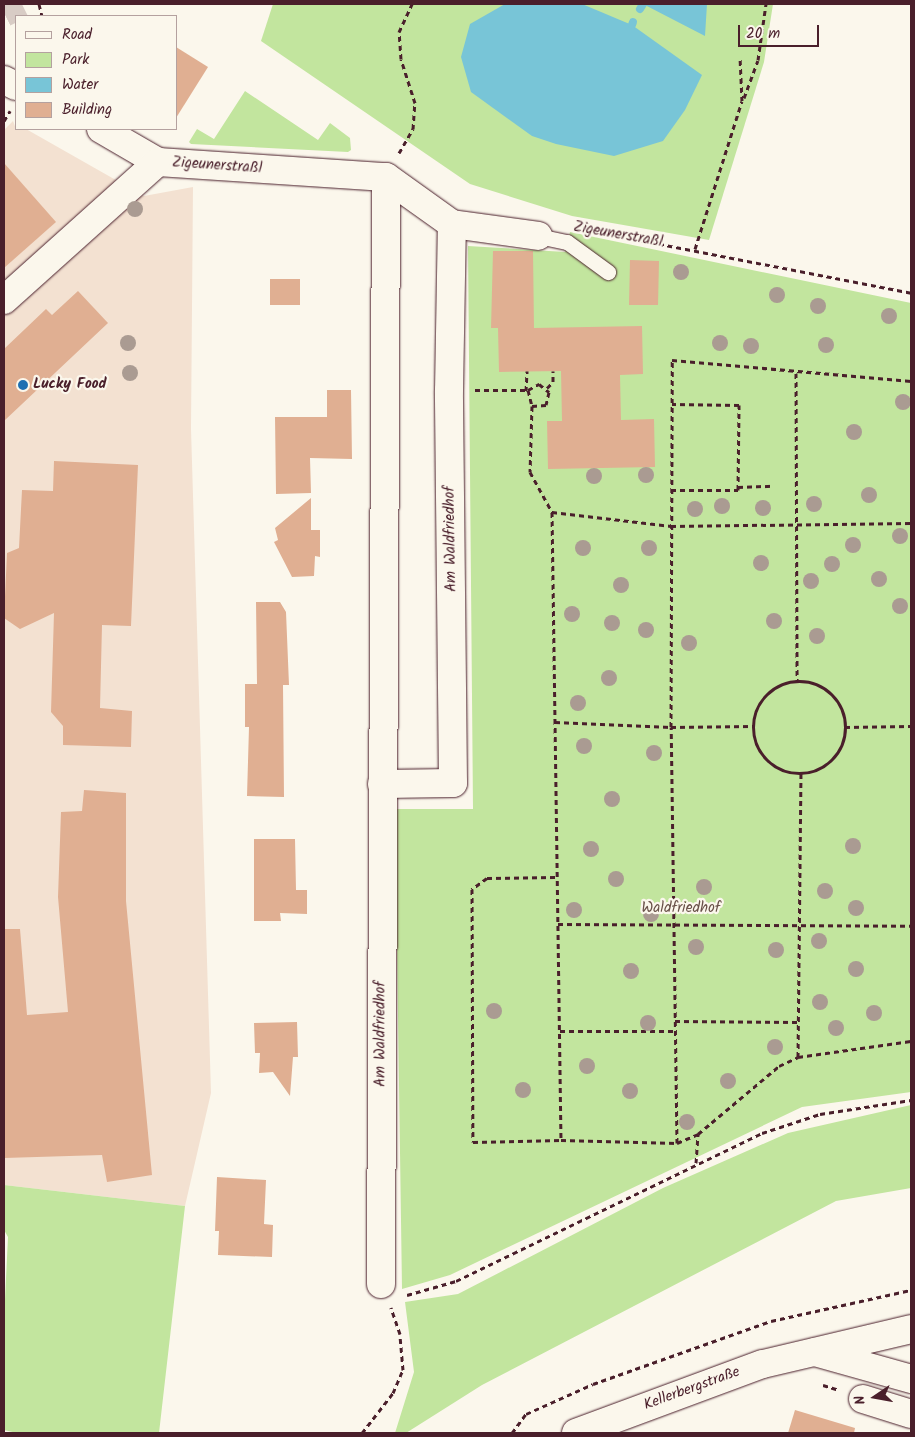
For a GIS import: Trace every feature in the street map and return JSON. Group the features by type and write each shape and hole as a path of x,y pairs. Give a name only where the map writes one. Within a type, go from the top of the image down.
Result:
{"street":[{"name":"Zigeunerstraßl","path":"103,130 158,162 386,177"},
{"name":"Zigeunerstraßl","path":"4,300 158,162"},
{"path":"386,177 452,224 538,236"},
{"name":"Am Waldfriedhof","path":"384,1292 382,784 386,177"},
{"name":"Am Waldfriedhof","path":"382,784 453,783 449,391 452,224"},
{"name":"Kellerbergstraße","path":"576,1433 709,1382 811,1351 911,1329"},
{"path":"811,1351 911,1380"},
{"path":"863,1399 911,1414"}],"lane":[{"path":"538,236 568,242 608,272"}],"path":[{"path":"386,177 413,128 415,103 401,59 399,32 412,4"},
{"path":"694,249 742,101 758,60 766,4"},
{"path":"740,57 742,101"},
{"name":"Zigeunerstraßl","path":"578,228 694,249 911,293"},
{"path":"677,1143 671,727 672,360 796,373 911,381"},
{"path":"527,371 527,391 532,406 530,472 552,512 561,1140"},
{"path":"547,388 553,382 553,371"},
{"path":"796,373 795,525 798,681"},
{"path":"449,391 527,391 539,384 547,388 550,399 546,406 532,406"},
{"path":"672,404 739,405 738,487"},
{"path":"671,490 738,490 738,487 772,486"},
{"path":"552,512 671,526 911,523"},
{"path":"798,681 821,686 831,694 843,715 845,727 844,737 836,755 820,768 801,773 782,770 767,760 756,745 753,726 756,709 766,694 780,685 798,681"},
{"path":"554,722 671,727 753,726"},
{"path":"845,727 911,726"},
{"path":"798,1057 801,773"},
{"path":"556,877 486,878 472,890 473,1142 561,1140 677,1143 698,1134 779,1066 798,1057 911,1041"},
{"path":"558,924 799,927 911,926"},
{"path":"674,1021 798,1022"},
{"path":"560,1031 675,1031"},
{"path":"362,1433 393,1393 403,1370 400,1334 384,1292 456,1281 762,1133 820,1114 911,1100"},
{"path":"696,1164 698,1134"},
{"path":"512,1433 526,1414 602,1381 771,1321 911,1290"}],"shaded area":[{"path":"13,121 15,130 28,130 144,196 193,187 191,429 211,1093 185,1206 4,1185 4,130"}],"green space":[{"path":"273,4 773,4 764,62 709,240 572,216 470,184 261,41"},
{"path":"245,91 318,140 330,123 350,138 351,150 348,152 191,144 189,142 197,129 214,139"},
{"name":"Waldfriedhof","path":"570,232 911,303 911,1092 802,1107 450,1275 402,1289 395,809 473,809 468,246 565,252"},
{"path":"911,1105 911,1188 836,1201 482,1385 406,1433 395,1433 414,1372 405,1302 458,1294 663,1188 788,1133"},
{"path":"4,1185 185,1206 159,1433 17,1433 4,1430 4,1320 8,1237 4,1230"}],"water":[{"path":"505,4 582,4 632,25 702,75 685,110 663,141 614,156 556,144 532,136 471,92 461,57 470,24"},
{"path":"643,4 707,4 705,36"}],"building":[{"path":"178,48 208,67 178,115"},
{"path":"4,163 56,222 4,268"},
{"path":"493,251 533,251 534,328 642,326 643,374 620,375 621,420 654,419 655,467 548,469 547,421 562,421 561,371 499,372 498,328 491,328"},
{"path":"630,260 659,261 658,305 629,305"},
{"path":"270,279 300,279 300,305 270,305"},
{"name":"Lucky Food","path":"78,291 108,323 4,421 4,349 46,309 52,315"},
{"path":"327,390 351,390 352,459 310,458 311,493 276,494 275,417 327,417"},
{"path":"54,461 138,465 131,626 102,625 100,708 132,711 131,747 63,745 63,726 51,712 54,613 20,629 4,618 7,553 19,548 22,490 53,491"},
{"path":"311,498 311,530 320,530 320,557 315,556 314,576 292,577 274,542 278,540 275,528"},
{"path":"256,602 280,602 286,612 289,685 283,685 284,797 247,796 249,727 245,727 245,684 257,684"},
{"path":"84,790 126,793 126,901 152,1175 107,1182 102,1155 4,1158 4,929 20,929 27,1015 68,1012 58,897 61,812 82,811"},
{"path":"254,839 295,839 296,890 307,890 307,914 280,913 281,921 254,921"},
{"path":"297,1022 298,1057 293,1057 290,1096 273,1072 259,1073 260,1053 255,1053 254,1023"},
{"path":"217,1177 266,1180 264,1224 273,1225 272,1257 218,1255 219,1231 215,1231"},
{"path":"795,1410 855,1428 854,1433 788,1433"}],"waterway":[{"path":"640,9 643,4"}],"tunnel":[{"path":"4,13 22,4"}],"place":[{"name":"Lucky Food","path":"23,385"}]}
